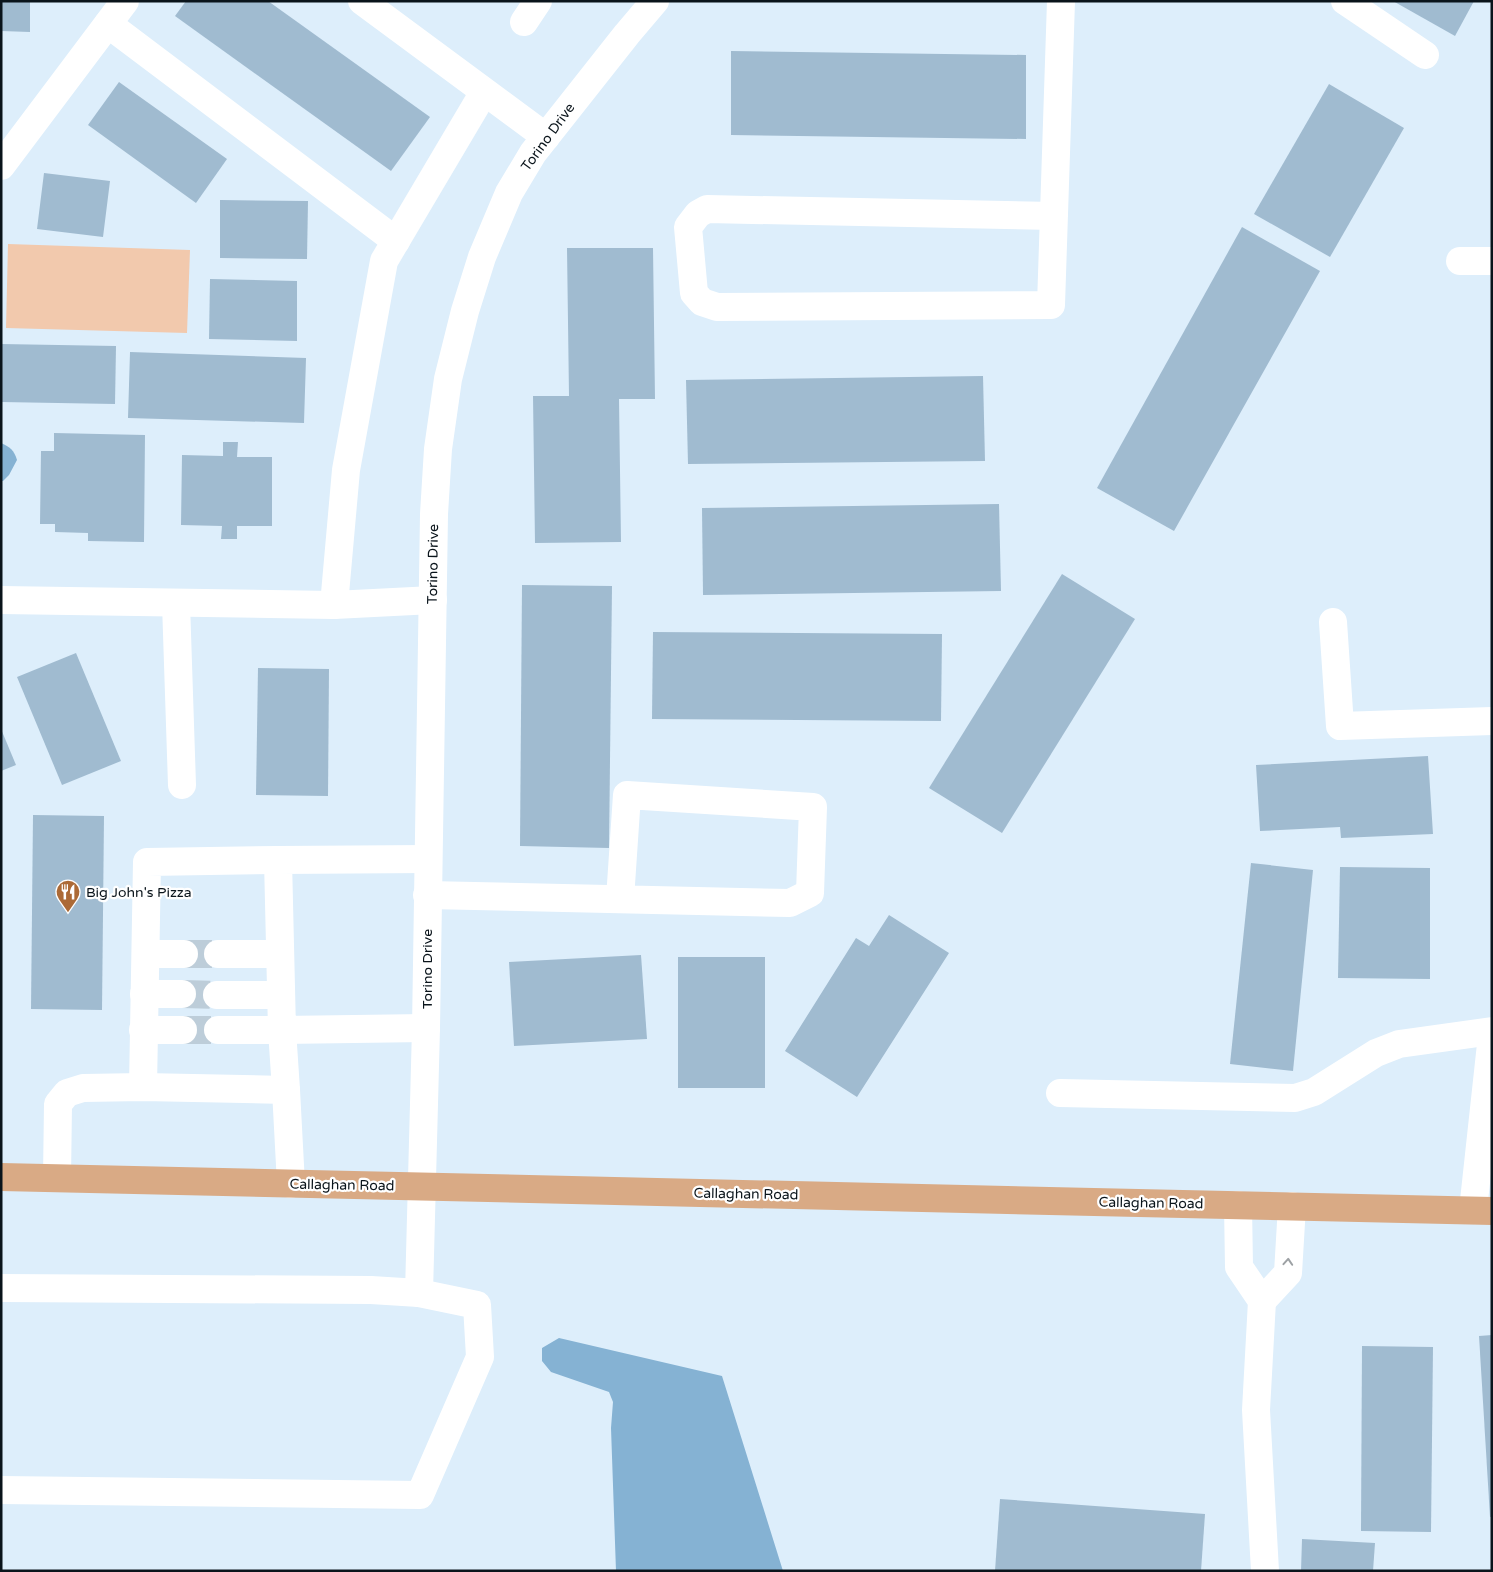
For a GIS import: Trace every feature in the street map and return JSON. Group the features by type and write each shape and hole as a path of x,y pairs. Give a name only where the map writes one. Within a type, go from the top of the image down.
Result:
{"main road":[{"name":"Callaghan Road","path":"1,1177 1482,1211"}],"street":[{"path":"1,166 125,1"},
{"path":"362,1 546,137"},
{"name":"Torino Drive","path":"419,1293 426,1028 434,514 437,468 448,379 465,311 482,257 509,193 533,153 655,1"},
{"path":"1054,216 707,209 698,214 688,227 694,293 702,302 717,307 1051,305 1054,216 1061,1"},
{"path":"1345,1 1425,56"},
{"path":"108,24 396,240"},
{"path":"334,605 346,470 384,261 484,92"},
{"path":"1460,261 1492,261"},
{"path":"1,600 334,605 433,600"},
{"path":"176,603 182,785"},
{"path":"1333,622 1340,726 1492,721"},
{"path":"427,895 620,899 790,902 810,893 813,807 627,796 620,899"},
{"path":"143,1087 148,862 428,859"},
{"path":"278,860 282,1030 292,1184"},
{"path":"146,954 184,954"},
{"path":"218,954 280,954"},
{"path":"144,994 182,994"},
{"path":"217,995 281,995"},
{"path":"218,1030 426,1028"},
{"path":"143,1030 183,1030"},
{"path":"1060,1094 1295,1098 1314,1092 1376,1054 1399,1044 1492,1031"},
{"path":"1482,1211 1492,1035"},
{"path":"57,1178 58,1104 67,1094 83,1088 143,1087 286,1090"},
{"path":"1238,1205 1239,1267 1262,1301 1256,1410 1265,1571"},
{"path":"1262,1301 1288,1273 1292,1206"},
{"path":"1,1288 371,1290 419,1293 477,1305 480,1357 420,1495 1,1490"}],"shaded area":[{"path":"8,244 190,250 187,333 6,328"}],"water":[{"path":"1,443 11,449 17,460 9,475 3,481 1,481"},
{"path":"559,1338 722,1376 783,1571 616,1571 611,1428 613,1402 609,1392 551,1372 542,1361 542,1348"}],"building":[{"path":"1,1 30,1 30,32 1,31"},
{"path":"186,1 268,1 430,117 391,171 175,16"},
{"path":"1393,1 1474,1 1455,36"},
{"path":"731,51 1026,55 1026,139 731,135"},
{"path":"119,82 227,159 196,203 88,125"},
{"path":"1329,84 1404,128 1330,257 1254,214"},
{"path":"44,173 110,181 103,237 37,229"},
{"path":"220,200 308,201 307,259 220,258"},
{"path":"1242,227 1320,271 1174,531 1097,488"},
{"path":"567,248 653,248 655,399 619,399 621,542 535,543 533,396 569,396"},
{"path":"210,279 297,281 297,341 209,339"},
{"path":"1,344 116,346 115,404 1,402"},
{"path":"130,352 306,358 304,423 128,418"},
{"path":"983,376 985,461 688,464 686,380"},
{"path":"54,433 145,435 144,542 88,541 88,533 55,532 55,524 40,524 41,451 54,451"},
{"path":"223,442 238,442 237,457 272,457 272,526 237,526 237,539 221,539 222,526 181,525 182,455 223,456"},
{"path":"999,504 1001,591 703,595 702,508"},
{"path":"1062,574 1135,619 1002,833 929,788"},
{"path":"522,585 612,586 609,848 520,846"},
{"path":"653,632 942,634 941,721 652,719"},
{"path":"76,653 121,761 62,785 17,677"},
{"path":"258,668 329,669 328,796 256,795"},
{"path":"1,729 16,765 1,771"},
{"path":"1428,756 1433,834 1341,838 1340,827 1260,831 1256,765"},
{"name":"Big John's Pizza","path":"33,815 104,816 102,1010 31,1009"},
{"path":"1251,863 1313,870 1293,1071 1230,1064"},
{"path":"1340,867 1430,868 1430,979 1338,978"},
{"path":"889,915 949,953 857,1097 785,1051 856,938 869,946"},
{"path":"641,955 647,1039 514,1046 509,962"},
{"path":"678,957 765,957 765,1088 678,1088"},
{"path":"1492,1335 1492,1517 1490,1517 1479,1336"},
{"path":"1362,1346 1433,1347 1431,1532 1361,1531"},
{"path":"1000,1499 1205,1514 1201,1571 995,1571"},
{"path":"1302,1539 1375,1543 1373,1571 1301,1571"}],"tunnel":[{"path":"184,954 218,954"},
{"path":"182,994 217,995"},
{"path":"183,1030 218,1030"}],"place":[{"name":"Big John's Pizza","path":"68,913"}]}
